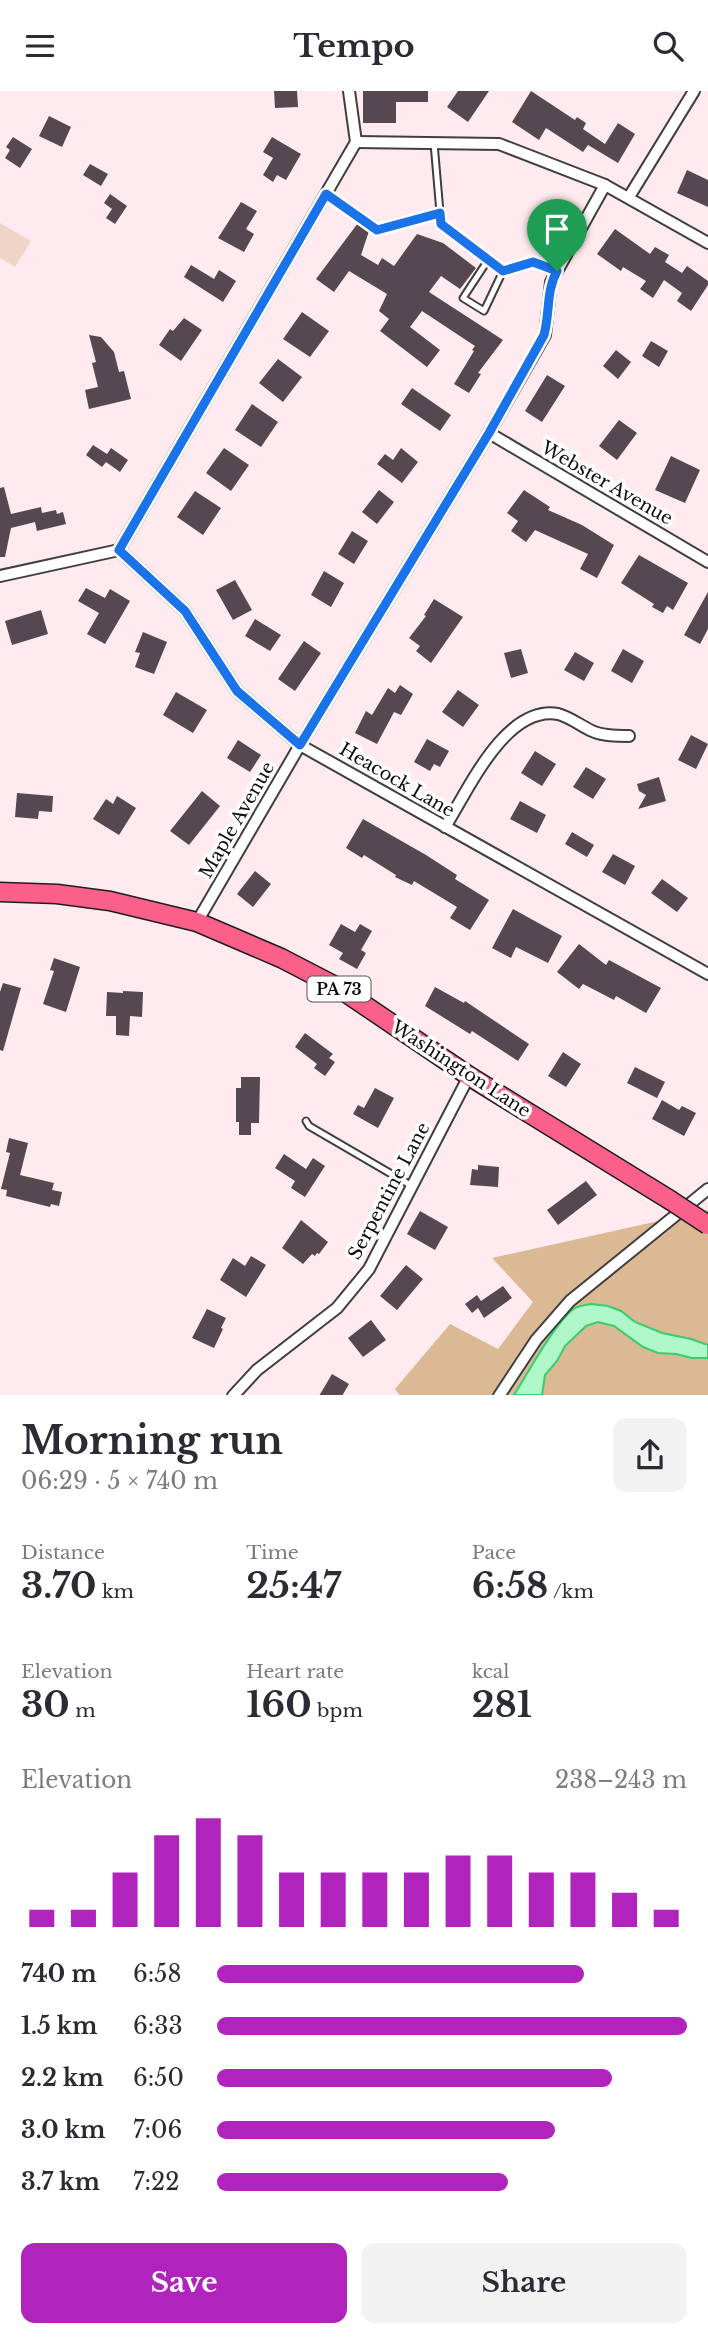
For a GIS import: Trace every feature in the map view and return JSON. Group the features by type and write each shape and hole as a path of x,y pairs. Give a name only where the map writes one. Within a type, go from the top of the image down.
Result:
{"main road":[{"name":"Washington Lane","path":"0,892 57,894 110,901 197,922 281,958 339,988 469,1076 708,1225"}],"street":[{"path":"0,576 119,550 356,142 349,91"},
{"path":"629,197 694,91"},
{"path":"356,142 499,144 605,185 708,243"},
{"name":"Maple Avenue","path":"197,922 300,745 489,433 544,335 548,321 551,282 605,185"},
{"name":"Webster Avenue","path":"489,433 708,562"},
{"name":"Heacock Lane","path":"119,550 185,611 237,691 300,745 708,974"},
{"path":"445,827 492,750 510,731 534,717 558,715 595,732 629,736"},
{"name":"Serpentine Lane","path":"233,1395 257,1370 337,1308 369,1269 469,1076"},
{"path":"499,1395 536,1340 570,1301 708,1189"}],"lane":[{"path":"434,143 441,224 503,271"},
{"path":"326,194 377,230 440,213"},
{"path":"488,260 463,298 484,311 503,271 533,262 557,271"},
{"path":"306,1121 309,1126 412,1186"}],"shaded area":[{"path":"0,223 31,241 15,267 0,258"},
{"path":"708,1210 708,1395 399,1395 395,1389 450,1324 498,1349 533,1302 492,1258"},
{"path":"591,1304 621,1311 635,1322 662,1333 708,1345 708,1358 658,1353 643,1347 614,1326 598,1322 586,1326 565,1346 545,1375 542,1395 514,1395 559,1324 575,1308"}],"building":[{"path":"274,91 297,91 298,107 275,108"},
{"path":"363,91 428,91 428,102 396,102 396,123 363,123"},
{"path":"458,91 489,91 468,122 447,107"},
{"path":"531,91 575,120 577,117 586,123 583,129 605,144 618,123 635,134 618,163 588,145 583,152 546,128 539,140 512,122"},
{"path":"49,116 71,127 62,147 39,136"},
{"path":"13,137 32,149 20,168 5,158 10,150 6,147"},
{"path":"272,137 301,154 286,180 277,175 273,182 263,175 273,158 263,152"},
{"path":"90,164 108,174 101,186 83,175"},
{"path":"687,170 708,180 708,207 677,193"},
{"path":"110,194 127,206 115,224 106,218 112,209 104,203"},
{"path":"241,202 257,211 246,229 254,234 244,252 218,238"},
{"path":"358,223 369,231 361,255 378,265 382,258 394,266 417,234 443,243 476,268 460,289 441,276 429,292 503,340 478,373 481,374 469,393 454,384 475,346 422,311 410,327 440,350 427,367 380,331 389,319 379,311 387,294 349,271 334,292 316,279"},
{"path":"615,229 650,254 655,247 669,255 665,262 682,273 687,266 708,281 691,311 677,301 682,293 664,280 653,298 640,289 646,281 623,267 621,271 597,254"},
{"path":"191,265 214,279 219,270 236,281 223,302 184,277"},
{"path":"302,312 329,331 310,357 283,339"},
{"path":"184,318 202,330 181,361 159,345 170,329 173,331"},
{"path":"89,335 101,337 114,352 119,372 124,371 131,399 89,409 85,390 98,387 92,363 96,362"},
{"path":"651,341 668,351 659,367 642,356"},
{"path":"616,350 631,362 618,379 603,366"},
{"path":"278,359 302,377 283,402 259,383"},
{"path":"547,375 565,386 542,422 525,411"},
{"path":"412,388 451,415 440,431 401,404"},
{"path":"252,404 278,422 261,447 235,430"},
{"path":"619,420 637,433 617,460 599,446"},
{"path":"93,445 107,454 111,448 128,460 120,472 106,462 102,467 86,455"},
{"path":"224,448 249,465 231,491 206,473"},
{"path":"401,448 418,462 402,483 377,464 385,454 393,460"},
{"path":"671,456 700,470 685,503 655,490"},
{"path":"4,487 11,514 41,507 42,513 56,510 57,514 63,512 66,524 37,531 35,522 11,528 5,557 0,557 0,488"},
{"path":"379,490 394,502 377,524 362,512"},
{"path":"524,490 550,507 548,510 582,525 614,545 597,578 580,569 588,554 535,530 526,542 511,531 518,521 507,513"},
{"path":"195,491 221,508 203,535 177,517"},
{"path":"352,531 368,541 354,564 338,554"},
{"path":"639,555 688,583 673,610 667,606 663,613 621,583"},
{"path":"324,571 344,583 331,607 311,595"},
{"path":"235,580 252,610 233,620 216,590"},
{"path":"86,588 105,598 110,589 130,601 105,644 87,634 99,613 78,601"},
{"path":"708,592 708,629 700,644 684,635"},
{"path":"434,599 463,617 431,663 416,651 420,646 409,638 426,616 424,615"},
{"path":"41,610 48,634 12,645 5,621"},
{"path":"255,619 281,635 270,651 245,636"},
{"path":"143,632 167,642 154,674 135,667 140,653 135,652"},
{"path":"304,641 321,653 295,691 278,679"},
{"path":"521,649 528,673 511,678 504,653"},
{"path":"623,649 644,661 632,683 611,671"},
{"path":"575,652 594,663 584,681 564,670"},
{"path":"400,685 413,694 401,715 394,712 377,744 355,733 366,711 372,715 388,688 395,693"},
{"path":"458,690 479,705 463,727 442,712"},
{"path":"176,692 207,710 193,733 163,715"},
{"path":"691,735 708,744 696,769 678,760"},
{"path":"427,739 449,751 440,767 434,764 430,771 414,762"},
{"path":"238,740 261,755 250,772 227,758"},
{"path":"535,751 556,764 542,786 521,773"},
{"path":"586,767 606,779 593,799 573,787"},
{"path":"659,777 666,801 638,809 646,795 639,791 637,784"},
{"path":"202,791 220,806 189,845 170,831"},
{"path":"17,793 53,796 52,812 39,811 38,819 15,817"},
{"path":"117,796 136,808 119,835 93,819 106,799 113,804"},
{"path":"520,801 546,815 537,833 510,819"},
{"path":"363,819 426,855 457,875 455,879 489,900 470,930 450,918 457,907 414,881 412,885 395,877 396,875 364,855 362,858 346,848"},
{"path":"572,832 594,845 587,857 565,844"},
{"path":"613,854 635,866 625,885 602,872"},
{"path":"255,871 271,884 253,907 237,894"},
{"path":"662,879 688,898 677,912 651,893"},
{"path":"513,909 562,936 548,963 516,947 511,958 492,948"},
{"path":"341,924 355,932 360,924 372,931 361,950 366,953 357,969 339,959 343,953 329,945"},
{"path":"579,944 606,965 609,960 661,988 646,1013 616,996 614,1000 583,984 579,989 557,972"},
{"path":"54,958 80,967 66,1012 43,1004 54,971 50,970"},
{"path":"3,983 21,988 3,1051 0,1050 0,992"},
{"path":"435,987 464,1003 465,1001 529,1044 518,1061 472,1031 470,1034 425,1006"},
{"path":"107,992 143,992 142,1017 130,1016 129,1036 116,1035 116,1016 106,1016"},
{"path":"305,1033 333,1054 329,1058 335,1062 325,1076 314,1068 317,1064 295,1047"},
{"path":"563,1052 581,1064 566,1087 548,1076"},
{"path":"635,1067 665,1082 657,1098 627,1083"},
{"path":"241,1077 260,1077 259,1123 251,1123 251,1135 239,1135 239,1122 236,1122 236,1088 241,1088"},
{"path":"375,1088 394,1098 378,1128 353,1114 358,1105 364,1108"},
{"path":"662,1100 679,1110 682,1106 696,1113 684,1136 652,1119"},
{"path":"9,1138 28,1143 20,1175 54,1183 52,1190 62,1192 59,1206 51,1204 50,1207 6,1196 7,1190 1,1189 10,1153 6,1152"},
{"path":"284,1154 306,1169 313,1158 325,1166 305,1197 291,1188 295,1181 275,1168"},
{"path":"478,1165 499,1167 498,1187 470,1185 472,1169 478,1170"},
{"path":"586,1181 597,1195 558,1225 547,1210"},
{"path":"420,1211 448,1227 435,1250 407,1234"},
{"path":"301,1220 328,1242 319,1254 312,1254 303,1264 282,1248"},
{"path":"251,1256 266,1265 246,1297 220,1280 233,1258 245,1266"},
{"path":"406,1265 423,1279 397,1310 380,1296"},
{"path":"503,1286 512,1298 484,1318 478,1308 472,1313 465,1304 477,1295 481,1301"},
{"path":"207,1309 226,1318 214,1348 192,1338"},
{"path":"371,1320 386,1340 363,1357 348,1338"},
{"path":"332,1374 349,1384 343,1395 320,1395"}],"route":[{"path":"326,194 377,230 440,213 441,224 503,271 533,262 557,271 548,294 548,321 544,335 489,433 300,745 237,691 185,611 119,550 326,194"}]}
